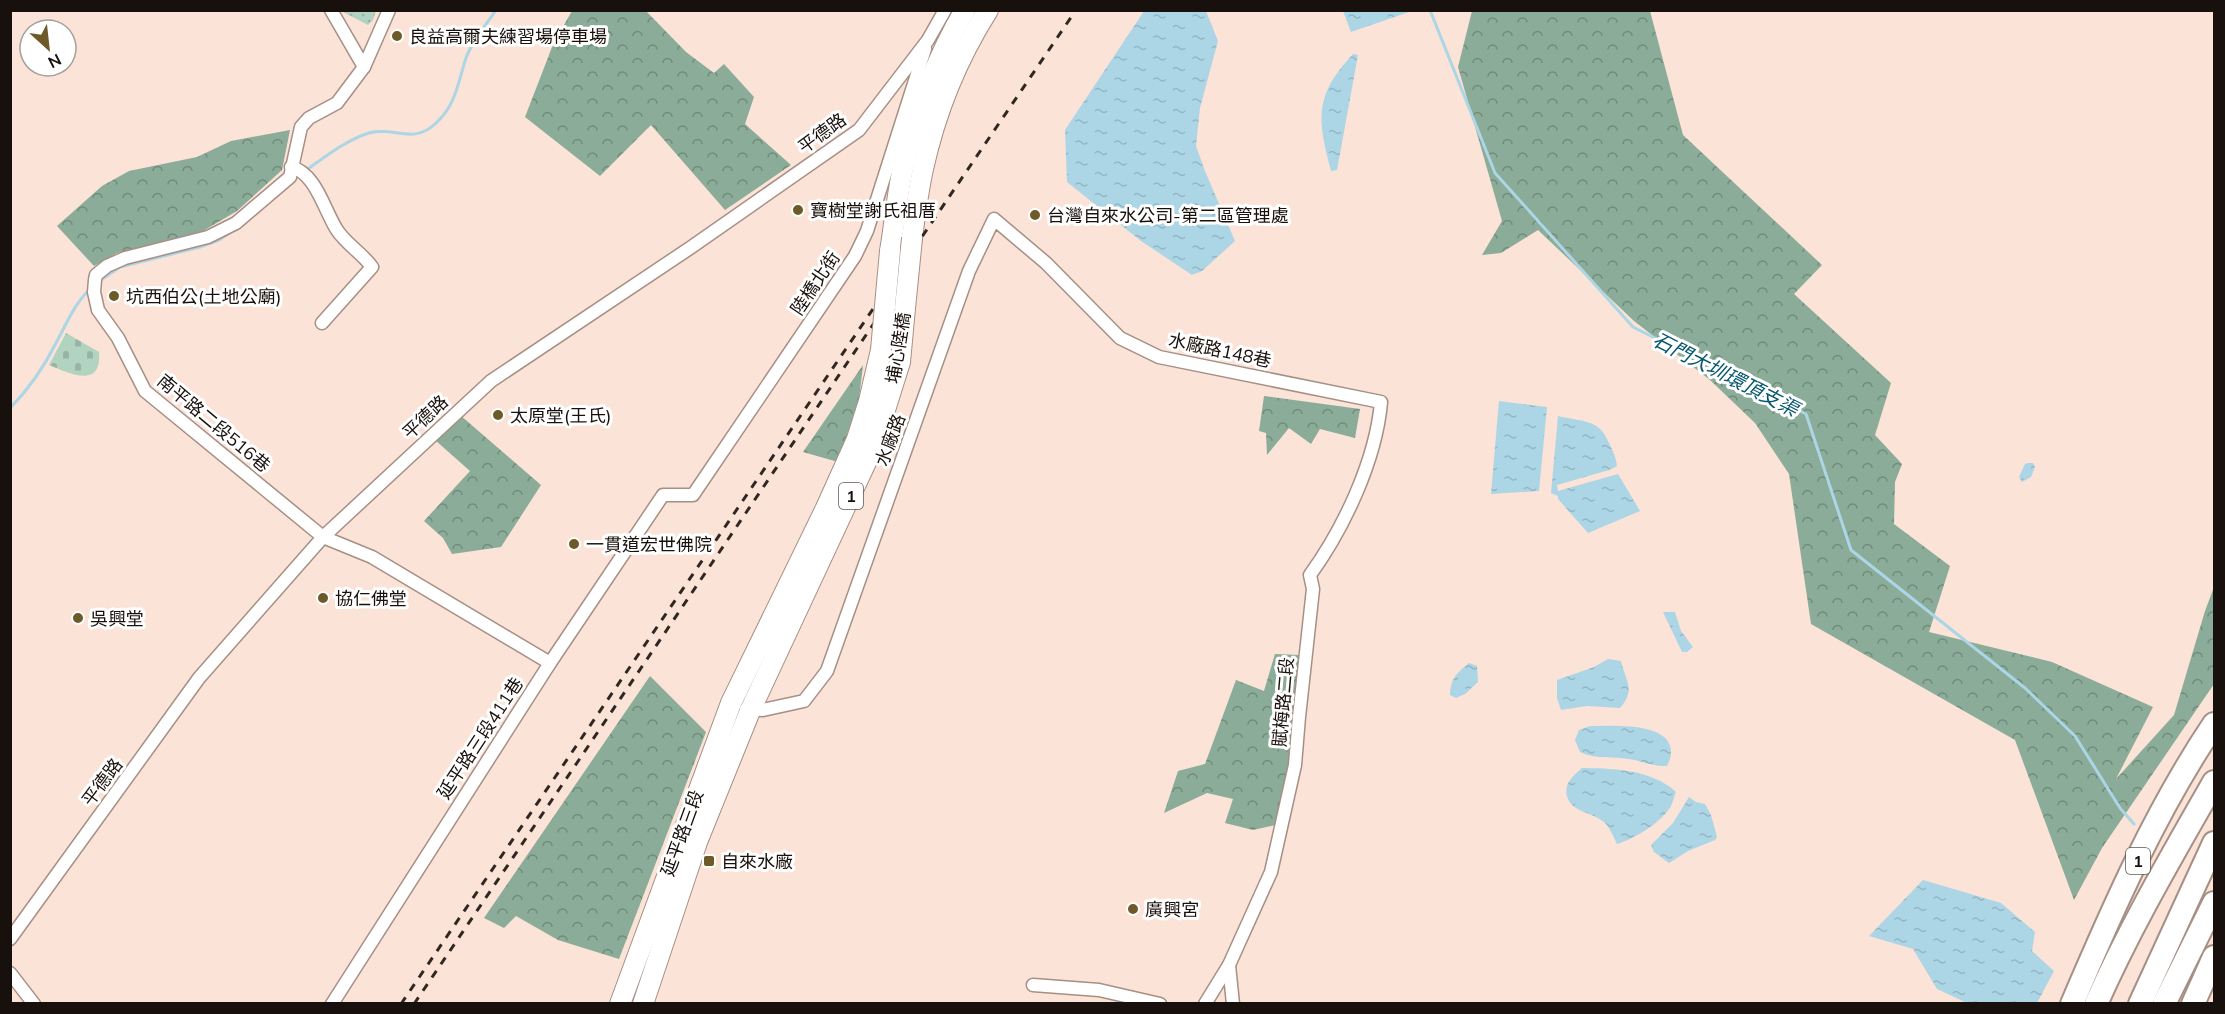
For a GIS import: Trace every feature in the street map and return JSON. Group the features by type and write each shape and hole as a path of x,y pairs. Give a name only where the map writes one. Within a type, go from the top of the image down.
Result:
{"highway":[{"name":"1","path":"2072,1004 2102,932 2168,799 2214,724"},
{"path":"2096,1004 2129,935 2214,782"},
{"path":"2080,1004 2148,883 2197,812"},
{"path":"2140,1004 2214,843"},
{"path":"2164,1004 2214,903"},
{"path":"2193,1004 2214,957"}],"main road":[{"name":"埔心陸橋","path":"750,664 857,439 881,350 890,251 904,165 922,103 952,32 964,10"},
{"name":"埔心陸橋","path":"768,674 874,445 900,362 912,238 923,168 941,104 972,35 987,10"},
{"name":"延平路三段","path":"620,1004 731,703 750,664"},
{"name":"延平路三段","path":"643,1004 697,842 750,711 768,674"}],"street":[{"path":"331,10 364,67"},
{"name":"南平路二段516巷","path":"389,10 364,67 337,103 309,118 301,127 294,168 290,177 236,223 208,237 125,258 107,266 96,275 94,286 99,310 118,338 145,391 323,537 372,557 550,663"},
{"name":"平德路","path":"10,939 199,678 323,537 491,381 690,248 859,130 928,40 945,10"},
{"name":"陸橋北街","path":"663,495 693,495 855,256 871,220 928,40"},
{"path":"294,168 309,179 338,231 372,267 322,323"},
{"name":"水廠路148巷","path":"994,219 1046,263 1120,338 1160,357 1380,402"},
{"name":"水廠路","path":"750,711 804,701 827,671 969,271 994,219"},
{"name":"賦梅路二段","path":"1205,1004 1229,964 1271,872 1295,765 1313,589 1310,575 1323,557 1356,492 1378,428 1380,402"},
{"name":"延平路三段411巷","path":"332,1004 550,663 663,495"},
{"path":"731,703 750,711"},
{"path":"1229,964 1233,1004"},
{"path":"10,973 34,1004"},
{"path":"1033,985 1099,990 1160,1004"}],"green space":[{"path":"376,10 373,20 368,25 341,11"},
{"path":"572,11 646,11 686,52 714,73 724,64 754,97 745,124 791,165 725,210 651,125 600,176 525,117 554,42"},
{"path":"1472,11 1650,11 1683,135 1822,265 1794,294 1891,383 1875,435 1902,464 1895,482 1894,524 1950,566 1929,632 2052,662 2153,707 2116,779 2174,715 2214,587 2214,684 2102,848 2074,900 2015,740 1811,624 1789,474 1755,423 1710,380 1634,321 1538,230 1501,253 1482,255 1502,221 1458,67"},
{"path":"290,130 282,170 237,211 203,231 117,253 94,266 57,226 102,186 129,171 197,157 231,141"},
{"path":"66,333 99,352 99,364 90,375 75,375 49,365"},
{"path":"863,365 859,399 838,462 803,452"},
{"path":"1264,396 1360,409 1355,438 1320,429 1311,444 1289,428 1267,455 1266,433 1259,431"},
{"path":"460,415 541,485 501,547 452,554 443,538 424,521 470,471 435,440"},
{"path":"1275,654 1299,655 1288,773 1275,825 1253,830 1225,823 1233,799 1207,793 1164,813 1178,771 1205,764 1236,680 1264,691"},
{"path":"650,676 706,732 619,959 558,940 516,916 504,928 484,918"}],"water":[{"path":"1343,10 1412,11 1351,32"},
{"path":"1144,11 1206,11 1218,41 1200,108 1196,146 1235,241 1202,271 1192,275 1141,241 1067,182 1065,130"},
{"path":"1353,54 1358,55 1337,170 1331,171 1323,136 1322,108 1331,83"},
{"path":"1499,401 1547,407 1539,491 1491,494"},
{"path":"1558,416 1588,422 1600,429 1612,449 1617,466 1557,485 1558,491 1618,474 1640,511 1588,533 1558,499 1558,496 1551,493"},
{"path":"2033,463 2035,467 2031,477 2022,482 2019,477 2025,464"},
{"path":"1663,612 1675,612 1681,631 1693,647 1687,652 1682,652"},
{"path":"1608,659 1621,661 1627,680 1628,696 1620,708 1587,706 1561,710 1557,698 1557,680 1594,667"},
{"path":"1469,663 1477,666 1478,682 1465,694 1456,698 1450,695 1451,685 1458,673"},
{"path":"1590,726 1625,726 1651,730 1662,735 1669,743 1670,760 1667,766 1657,766 1629,759 1592,756 1580,752 1575,740 1579,730"},
{"path":"1582,768 1619,770 1644,775 1656,779 1676,792 1671,806 1661,818 1639,834 1617,844 1605,823 1569,802 1566,791 1568,784"},
{"path":"1689,797 1705,804 1711,815 1717,837 1669,863 1654,852 1651,845 1673,823"},
{"path":"1923,880 2001,903 2035,932 2032,951 2054,971 2037,1003 1967,1003 1937,989 1913,949 1869,936"}],"waterway":[{"path":"305,171 336,149 360,136 378,131 418,133 435,124 452,102 472,45 496,10"},
{"name":"石門大圳環頂支渠","path":"1430,10 1495,173 1633,327 1806,414 1851,550 2025,688 2075,736 2120,808 2134,824"},
{"path":"98,282 120,267 200,247 219,240 231,232"},
{"path":"10,408 36,377 75,307 91,288"}],"railway":[{"path":"401,1004 1076,10"},
{"path":"414,1004 912,267"}],"place":[{"name":"良益高爾夫練習場停車場","path":"397,36"},
{"name":"寶樹堂謝氏祖厝","path":"798,210"},
{"name":"台灣自來水公司-第二區管理處","path":"1035,215"},
{"name":"坑西伯公(土地公廟)","path":"114,296"},
{"name":"太原堂(王氏)","path":"498,415"},
{"name":"一貫道宏世佛院","path":"574,544"},
{"name":"協仁佛堂","path":"323,598"},
{"name":"吳興堂","path":"78,618"},
{"name":"自來水廠","path":"709,861"},
{"name":"廣興宮","path":"1133,909"}]}
